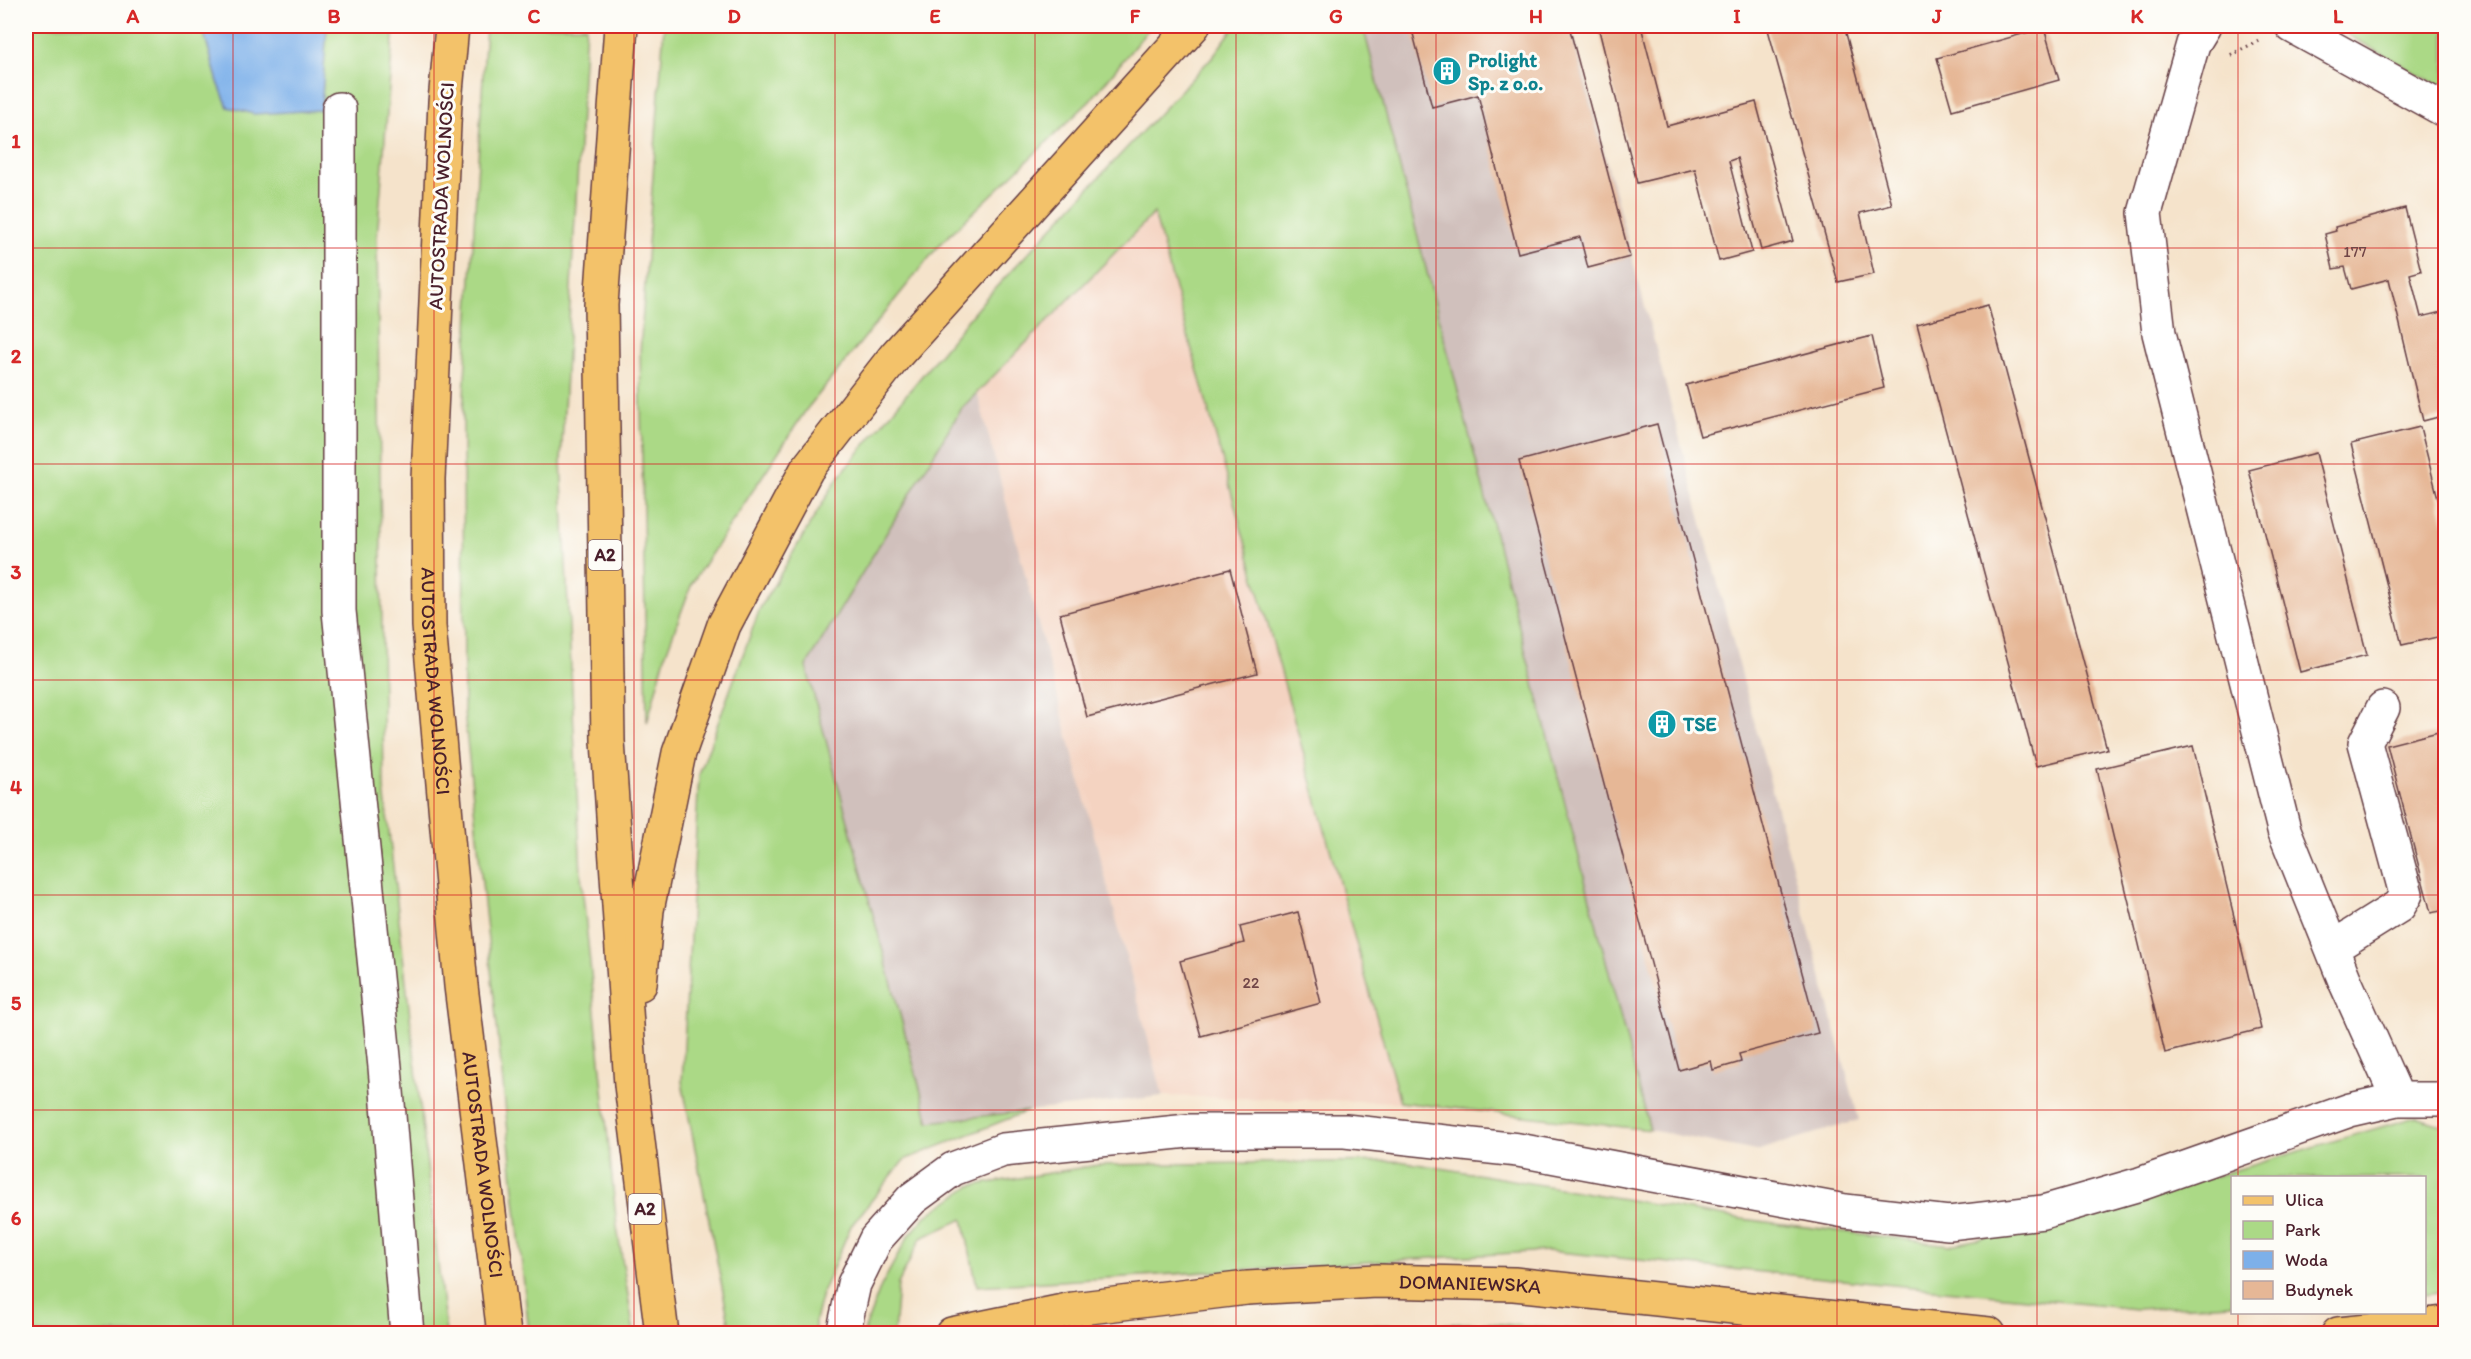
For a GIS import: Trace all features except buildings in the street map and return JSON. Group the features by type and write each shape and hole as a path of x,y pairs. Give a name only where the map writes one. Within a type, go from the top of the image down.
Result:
{"main road":[{"name":"AUTOSTRADA WOLNOŚCI","path":"452,26 445,102 428,479 429,626 461,986 504,1334"},
{"name":"A2","path":"621,26 600,305 608,741 631,1085 662,1334"},
{"path":"631,1085 647,910 679,753 724,625 807,469 896,355 1193,26"},
{"name":"DOMANIEWSKA","path":"952,1334 1073,1308 1246,1288 1377,1281 1514,1284 1989,1334"},
{"path":"2338,1334 2445,1323"}],"lane":[{"path":"2281,33 2445,111"},
{"path":"2198,35 2145,213 2159,333 2284,830 2332,948 2398,1099"},
{"path":"339,109 339,612 385,1067 407,1334"},
{"path":"2332,948 2399,906 2406,894 2365,743 2383,708"},
{"path":"843,1334 854,1284 876,1239 912,1199 953,1169 1003,1150 1188,1131 1345,1131 1518,1150 1845,1210 1949,1222 2043,1212 2140,1184 2350,1110 2398,1099 2445,1099"}],"path":[{"path":"2198,35 2221,61 2260,40 2281,33"}],"shaded area":[{"path":"1363,26 1571,26 1859,1120 1756,1151 1650,1130"},
{"path":"1154,213 1400,1102 1163,1096 977,392"},
{"path":"977,392 1163,1096 929,1122 806,666 962,408"}],"green space":[{"path":"26,26 202,26 218,82 228,107 321,110 327,26 394,26 377,238 384,788 446,1333 26,1333"},
{"path":"486,26 586,26 561,461 581,875 617,1227 634,1333 529,1333 464,711 463,412"},
{"path":"664,26 1151,26 1090,101 941,243 806,410 692,583 666,653 647,723 640,352"},
{"path":"1235,26 1363,26 1650,1130 1400,1102 1154,213 962,408 806,666 929,1122 1028,1111 904,1160 851,1226 822,1293 815,1321 815,1333 731,1333 682,1082 699,775 760,608 837,479 984,300 1213,56"},
{"path":"2332,26 2445,26 2445,89"},
{"path":"2415,1117 2445,1126 2445,1292 2426,1295 2426,1176 2231,1176 2231,1304 2136,1309 1548,1251 977,1286 963,1219 921,1238 898,1284 894,1333 863,1334 881,1286 908,1237 926,1216 970,1186 1098,1165 1399,1161 1742,1219 1950,1245 2049,1225"},
{"path":"1489,1323 1609,1333 1182,1333 1210,1329"}],"water":[{"path":"202,26 327,26 321,110 254,114 228,107 218,82"}],"place":[{"name":"Prolight Sp. z o.o.","path":"1447,71"},
{"name":"TSE","path":"1662,724"}]}
